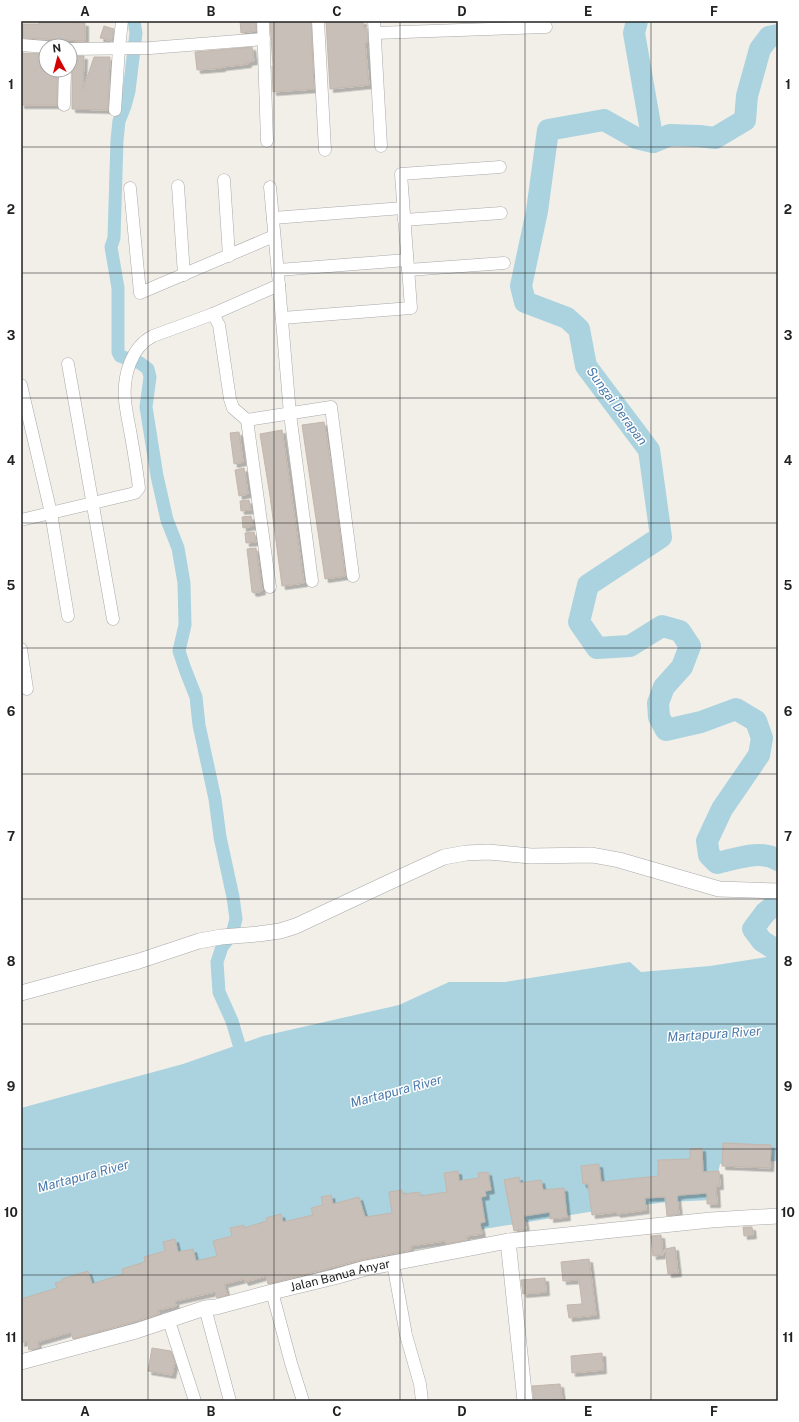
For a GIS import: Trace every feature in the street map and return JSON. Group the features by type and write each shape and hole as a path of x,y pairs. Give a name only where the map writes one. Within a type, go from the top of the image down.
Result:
{"street":[{"path":"115,110 125,48 122,21"},
{"path":"263,21 267,141"},
{"path":"318,21 325,150"},
{"path":"381,146 374,27 546,28"},
{"path":"78,49 150,48 264,39"},
{"path":"21,45 38,46"},
{"path":"64,105 65,78"},
{"path":"282,318 411,308 400,174 500,167"},
{"path":"224,180 229,256"},
{"path":"178,186 184,274"},
{"path":"270,187 290,414 312,581"},
{"path":"130,188 140,293 274,236"},
{"path":"273,218 500,213"},
{"path":"278,270 504,263"},
{"path":"21,520 136,494 140,488 125,399 126,379 133,355 146,339 213,314 279,285"},
{"path":"213,314 219,325 230,399 233,408 248,420 270,587"},
{"path":"68,364 113,618"},
{"path":"21,385 51,513 68,616"},
{"path":"248,420 331,407 353,576"},
{"path":"21,649 27,689"},
{"path":"21,993 145,959 199,941 221,937 258,934 296,926 444,857 466,853 488,852 531,856 592,855 619,860 719,889 774,891"},
{"name":"Jalan Banua Anyar","path":"21,1362 129,1333 206,1308 216,1307 393,1263 508,1241 711,1220 778,1216"},
{"path":"508,1241 525,1401"},
{"path":"393,1263 406,1335 420,1384 422,1401"},
{"path":"272,1292 303,1401"},
{"path":"206,1308 230,1401"},
{"path":"169,1321 195,1401"}],"water":[{"name":"Martapura River","path":"778,943 778,1161 720,1164 712,1200 667,1202 589,1212 355,1250 195,1288 21,1337 21,1108 183,1064 263,1036 399,1005 449,982 505,982 630,962 641,972 710,966 767,957"}],"building":[{"path":"39,21 85,23 85,41 78,41 78,38 23,38 23,24 39,24"},
{"path":"240,21 256,21 256,31 241,33"},
{"path":"270,21 311,21 314,89 273,92"},
{"path":"326,21 363,21 363,28 367,28 368,42 365,43 369,85 330,89"},
{"path":"104,26 114,29 112,41 100,38"},
{"path":"252,47 254,61 248,62 248,64 197,70 195,52"},
{"path":"21,53 38,54 38,78 57,78 57,105 21,105"},
{"path":"78,56 84,56 83,89 94,57 110,57 108,110 72,109 72,78 78,78"},
{"path":"324,422 333,477 345,576 325,579 302,425"},
{"path":"282,430 304,583 282,586 260,434"},
{"path":"239,432 243,462 234,464 230,433"},
{"path":"244,468 248,494 239,496 235,470"},
{"path":"249,500 251,510 241,511 240,501"},
{"path":"251,516 253,526 243,528 242,517"},
{"path":"254,532 256,542 246,543 245,533"},
{"path":"256,548 262,591 254,593 252,592 247,549"},
{"path":"723,1143 771,1145 770,1168 722,1166"},
{"path":"702,1148 703,1172 719,1171 720,1186 716,1186 717,1204 707,1204 707,1193 681,1195 677,1196 679,1214 667,1216 665,1197 645,1198 646,1210 617,1214 616,1212 592,1215 588,1184 583,1184 581,1166 599,1164 601,1182 658,1176 658,1160 690,1159 690,1149"},
{"path":"458,1171 459,1181 479,1178 478,1173 488,1172 491,1190 485,1191 486,1196 481,1197 485,1222 480,1223 482,1234 466,1236 467,1240 446,1244 445,1241 410,1246 411,1250 364,1259 268,1284 266,1276 245,1282 244,1279 224,1284 227,1295 217,1298 215,1292 175,1301 176,1306 158,1310 159,1314 73,1339 71,1332 37,1342 39,1347 29,1350 27,1341 21,1343 21,1299 57,1288 55,1283 63,1281 62,1279 88,1271 92,1284 123,1274 122,1269 145,1262 144,1257 165,1251 163,1242 175,1239 178,1252 193,1249 196,1261 217,1256 213,1241 232,1236 230,1228 244,1225 244,1228 267,1221 266,1218 281,1214 283,1222 313,1215 311,1208 323,1205 321,1197 331,1195 333,1204 359,1197 365,1217 392,1213 389,1192 402,1190 403,1194 420,1192 420,1196 447,1192 444,1173"},
{"path":"519,1177 520,1183 541,1180 543,1190 564,1188 567,1217 550,1219 550,1212 524,1216 526,1229 514,1231 504,1180"},
{"path":"743,1227 752,1227 753,1235 744,1236"},
{"path":"661,1235 663,1255 653,1256 651,1236"},
{"path":"675,1247 678,1273 668,1274 665,1249"},
{"path":"589,1259 596,1315 569,1318 567,1305 582,1304 579,1280 563,1281 561,1262"},
{"path":"545,1278 546,1292 523,1294 521,1280"},
{"path":"152,1348 171,1351 175,1362 172,1375 148,1371"},
{"path":"602,1353 603,1370 572,1373 571,1356"},
{"path":"560,1384 562,1399 534,1401 532,1386"}],"waterway":[{"path":"134,21 136,33 129,91 119,121 117,140 114,238 111,247 118,288 118,352 120,356 140,363 148,369 150,377 146,407 157,476 167,520 178,548 184,583 185,625 179,651 196,697 199,725 215,799 220,837 233,897 236,919 232,934 222,947 217,962 219,992 232,1021 244,1061"},
{"path":"637,21 634,33 653,142"},
{"name":"Sungai Derapan","path":"778,35 769,37 760,49 747,96 745,120 715,138 670,135 653,142 636,138 604,120 548,130 537,211 521,286 525,302 567,318 579,329 586,366 649,450 661,537 588,585 579,622 597,648 630,646 662,626 680,631 690,646 682,667 664,687 658,703 659,717 666,730 701,722 736,709 756,721 762,738 759,755 722,809 707,841 709,855 717,863 740,857 756,855 764,855 778,860"},
{"name":"Sungai Derapan","path":"778,902 765,913 753,929 762,941 778,951"}]}
